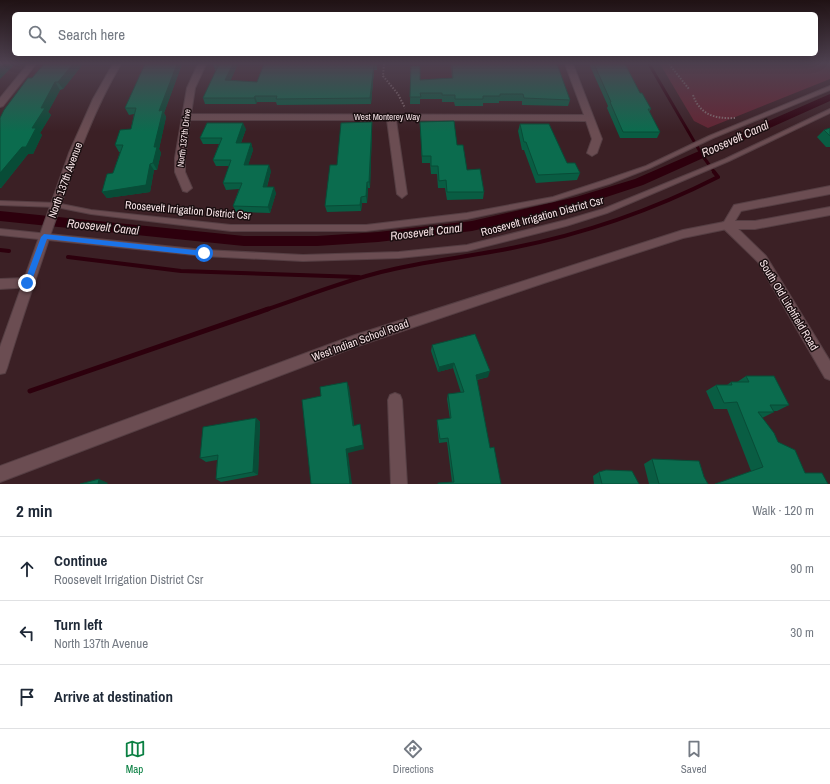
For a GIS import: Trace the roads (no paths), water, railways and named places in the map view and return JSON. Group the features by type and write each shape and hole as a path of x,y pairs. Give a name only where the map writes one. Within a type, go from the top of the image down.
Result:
{"street":[{"path":"0,104 12,87"},
{"name":"North 137th Avenue","path":"0,368 27,283 88,117 102,87"},
{"name":"North 137th Drive","path":"187,188 180,172 180,158 192,87"},
{"path":"577,87 597,139 592,153"},
{"name":"West Monterey Way","path":"186,117 588,118"},
{"path":"391,117 402,194"},
{"path":"727,224 738,208 830,190"},
{"name":"West Indian School Road","path":"0,474 93,438 421,318 683,234 727,224 754,225 830,211"},
{"name":"South Old Litchfield Road","path":"727,224 762,259 830,373"},
{"path":"0,284 27,283"},
{"path":"395,400 399,484"}],"lane":[{"name":"Roosevelt Irrigation District Csr","path":"0,203 55,207 231,228 366,228 467,216 553,199 607,182 648,167 711,137 830,88"},
{"name":"Roosevelt Irrigation District Csr","path":"0,232 46,233 204,253 303,258 399,255 467,248 566,223 605,211 727,160 830,111"}],"waterway":[{"path":"662,87 702,155 715,173"},
{"name":"Roosevelt Canal","path":"0,216 244,241 317,241 378,237 472,226 576,202 639,182 830,97"},
{"path":"265,310 337,285 381,272 512,248 565,236 592,228 618,220 693,189 718,177 714,172"},
{"path":"0,250 9,251"},
{"path":"68,257 181,271 359,277"},
{"path":"30,391 268,309"}]}
